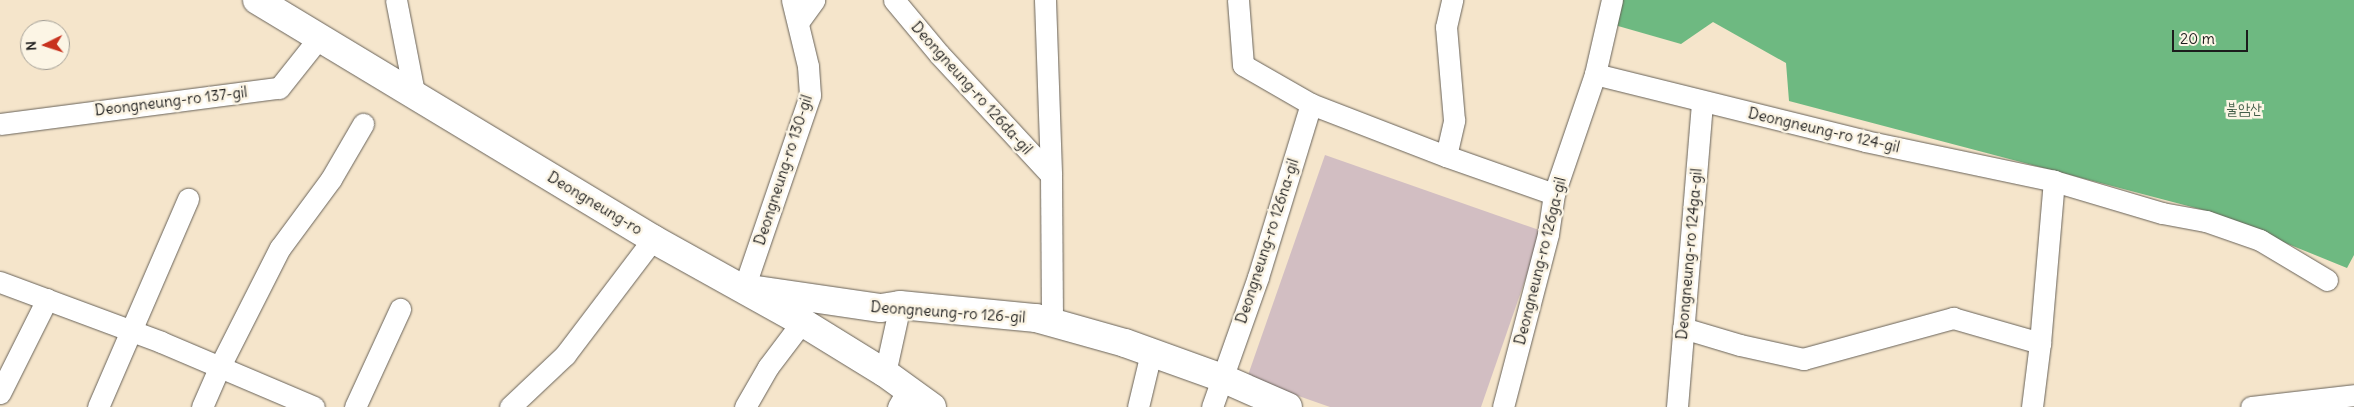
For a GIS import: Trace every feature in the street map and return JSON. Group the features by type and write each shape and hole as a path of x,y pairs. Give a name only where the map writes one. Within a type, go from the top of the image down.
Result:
{"main road":[{"name":"Deongneung-ro","path":"257,0 318,38 414,92 653,238 744,288 885,373 903,399 932,407"},
{"name":"Deongneung-ro 126-gil","path":"744,288 881,308 900,305 1036,318 1125,343 1222,378 1288,407"}],"street":[{"path":"396,0 414,92"},
{"name":"Deongneung-ro 130-gil","path":"744,288 810,95 808,66 799,21 792,0"},
{"path":"799,21 814,0"},
{"name":"Deongneung-ro 126da-gil","path":"894,0 939,54 1051,175"},
{"name":"Deongneung-ro 126da-gil","path":"1045,0 1051,175 1052,324"},
{"path":"1238,0 1243,65 1311,104 1446,156 1554,194"},
{"path":"1446,156 1454,120 1446,27 1452,0"},
{"name":"Deongneung-ro 126ga-gil","path":"1504,407 1548,234 1554,194 1595,74 1612,0"},
{"name":"Deongneung-ro 137-gil","path":"0,124 279,88 318,38"},
{"name":"Deongneung-ro 124-gil","path":"1595,74 1865,141 2054,182 2162,213 2206,222 2260,240 2327,280"},
{"name":"Deongneung-ro 124ga-gil","path":"1677,407 1702,102"},
{"name":"Deongneung-ro 126na-gil","path":"1222,378 1258,277 1311,104"},
{"path":"202,407 219,368 280,248 331,179 363,124"},
{"path":"2032,407 2040,343 2054,182"},
{"path":"98,407 188,198"},
{"path":"510,407 565,355 653,238"},
{"path":"2,286 48,299 161,342 309,406"},
{"path":"0,393 48,299"},
{"path":"885,373 900,305"},
{"path":"355,407 400,309"},
{"path":"1683,328 1740,345 1803,359 1953,318 2040,343"},
{"path":"745,407 768,367 802,322"},
{"path":"1138,407 1151,353"},
{"path":"1212,407 1222,378"},
{"path":"2251,407 2354,395"}],"shaded area":[{"path":"1325,155 1542,231 1481,407 1330,407 1247,378"}],"green space":[{"name":"불암산","path":"1610,0 2354,0 2354,255 2347,268 2207,211 1789,101 1786,63 1713,22 1681,44 1604,22"}]}
